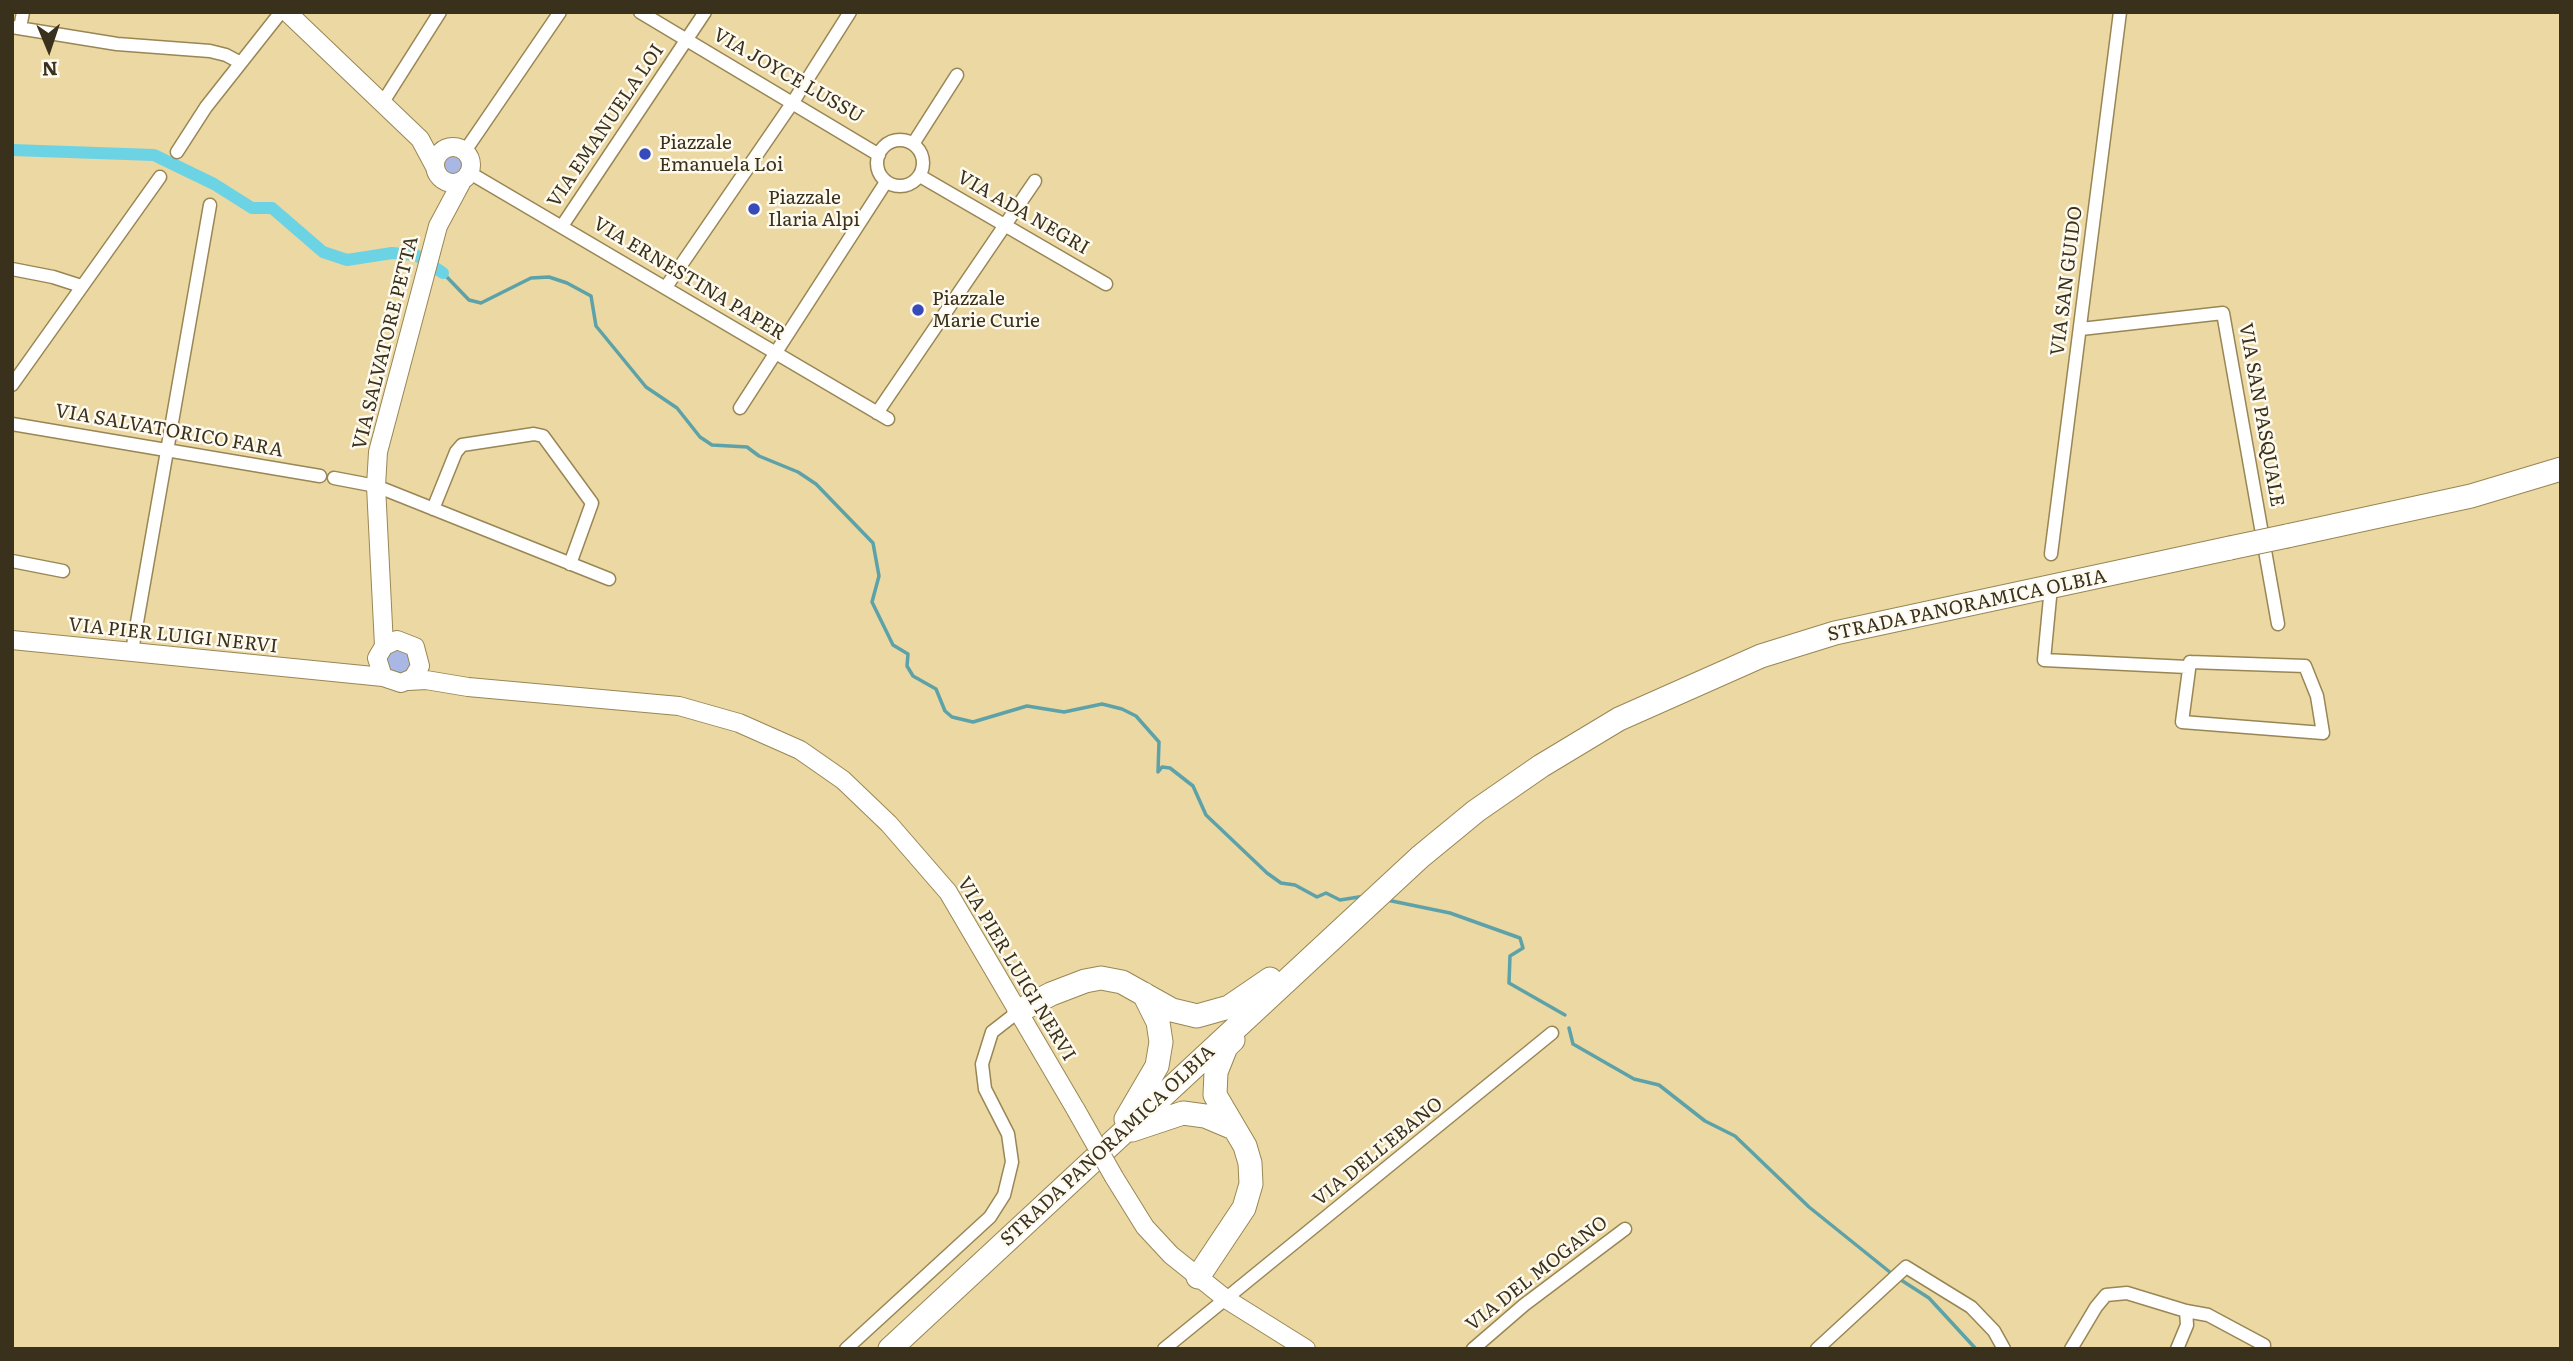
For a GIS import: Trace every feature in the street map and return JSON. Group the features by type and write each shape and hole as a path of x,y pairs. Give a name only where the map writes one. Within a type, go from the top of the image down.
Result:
{"highway":[{"name":"STRADA PANORAMICA OLBIA","path":"891,1349 1420,857 1476,811 1541,766 1619,719 1761,656 1835,634 2470,496 2561,469"},
{"path":"1019,1011 1051,994 1101,978 1122,982 1172,1010 1196,1016 1229,1007 1260,988 1299,950 1323,946"},
{"path":"1198,1277 1244,1208 1251,1184 1250,1163 1245,1146 1231,1127 1215,1095 1216,1072 1226,1047 1289,992 1301,967"},
{"path":"1116,1137 1157,1066 1161,1042 1158,1022 1143,993"},
{"path":"1116,1137 1157,1119 1183,1113 1205,1116 1231,1127"}],"street":[{"path":"23,12 16,28 117,44 211,51 241,63"},
{"path":"177,152 281,12"},
{"name":"VIA SALVATORE PETTA","path":"287,12 420,139 431,145 457,149"},
{"path":"383,102 440,12"},
{"path":"457,149 472,163 466,178 449,183 436,171 438,154 457,149 560,12"},
{"name":"VIA JOYCE LUSSU","path":"640,12 878,155"},
{"name":"VIA EMANUELA LOI","path":"562,226 705,12"},
{"path":"666,287 793,102 850,12"},
{"name":"VIA SAN GUIDO","path":"2051,554 2120,12"},
{"path":"913,144 957,75"},
{"name":"VIA SALVATORE PETTA","path":"420,139 436,171 438,226"},
{"path":"895,141 913,144 922,156 920,176 905,186 887,182 879,173 878,155 886,145 895,141"},
{"name":"VIA ADA NEGRI","path":"920,176 1106,284"},
{"path":"12,385 160,177"},
{"name":"VIA SALVATORE PETTA","path":"390,643 380,554 376,486 378,452 438,226 466,178"},
{"name":"VIA ERNESTINA PAPER","path":"466,178 562,226 883,416 1007,226"},
{"path":"1007,226 1035,181"},
{"path":"740,408 887,182"},
{"path":"132,651 210,205"},
{"path":"12,270 53,276 80,286"},
{"name":"VIA SAN PASQUALE","path":"2081,329 2223,313 2278,624"},
{"name":"VIA SALVATORICO FARA","path":"12,424 320,476"},
{"path":"433,509 459,447 539,435 546,440 592,503 570,564"},
{"path":"334,478 376,486 609,579"},
{"path":"12,561 63,570"},
{"path":"2052,587 2043,660 2187,667"},
{"name":"VIA PIER LUIGI NERVI","path":"12,640 329,674 380,671"},
{"path":"390,643 415,647 420,659 418,672 408,681 395,683 380,671 390,643"},
{"name":"VIA PIER LUIGI NERVI","path":"420,659 446,679 468,687"},
{"path":"2190,662 2305,666 2317,696 2323,733 2182,722 2187,667 2190,662"},
{"name":"VIA PIER LUIGI NERVI","path":"408,681 426,680 468,687 679,706 739,723 800,750 843,780 948,892 1145,1227 1171,1255 1226,1299 1306,1349"},
{"path":"846,1349 990,1217 1004,1195 1012,1162 1008,1134 985,1089 982,1065 992,1032 1019,1011"},
{"name":"VIA DELL'EBANO","path":"1164,1349 1552,1033"},
{"name":"VIA DEL MOGANO","path":"1473,1349 1524,1305 1625,1229"},
{"path":"1817,1349 1906,1267 1971,1307 1994,1331 2004,1349"},
{"path":"2071,1349 2095,1307 2106,1295 2127,1293 2208,1315 2264,1345"},
{"path":"2177,1349 2186,1325 2186,1311"}],"shaded area":[{"path":"453,152 462,156 466,165 462,174 453,178 444,174 440,165 444,156"},
{"path":"394,650 404,650 411,657 411,667 404,674 394,674 387,667 387,657"}],"waterway":[{"path":"12,150 154,155 214,184 252,208 272,208 323,252 347,260 392,253 416,255 443,273"},
{"path":"443,273 469,300 481,303 531,278 549,277 591,296 596,326 646,387 677,408 700,437 712,445 747,447 759,456 798,472 816,484 873,543 879,576 872,602 893,645 908,654 907,666 913,676 936,689 945,711 952,717 973,722 1027,706 1064,712 1102,704 1122,709 1136,716 1159,742 1158,772 1162,767 1170,768 1193,786 1206,815 1267,873 1281,883 1295,885 1317,897 1326,893 1340,900 1365,896"},
{"path":"1387,900 1450,913 1520,938 1523,948 1510,956 1509,983 1565,1015"},
{"path":"1569,1028 1573,1044 1634,1079 1659,1085 1705,1121 1735,1136 1809,1207 1891,1273"},
{"path":"1901,1280 1929,1298 1976,1349"}],"place":[{"name":"Piazzale Emanuela Loi","path":"645,154"},
{"name":"Piazzale Ilaria Alpi","path":"754,209"},
{"name":"Piazzale Marie Curie","path":"918,310"}]}
